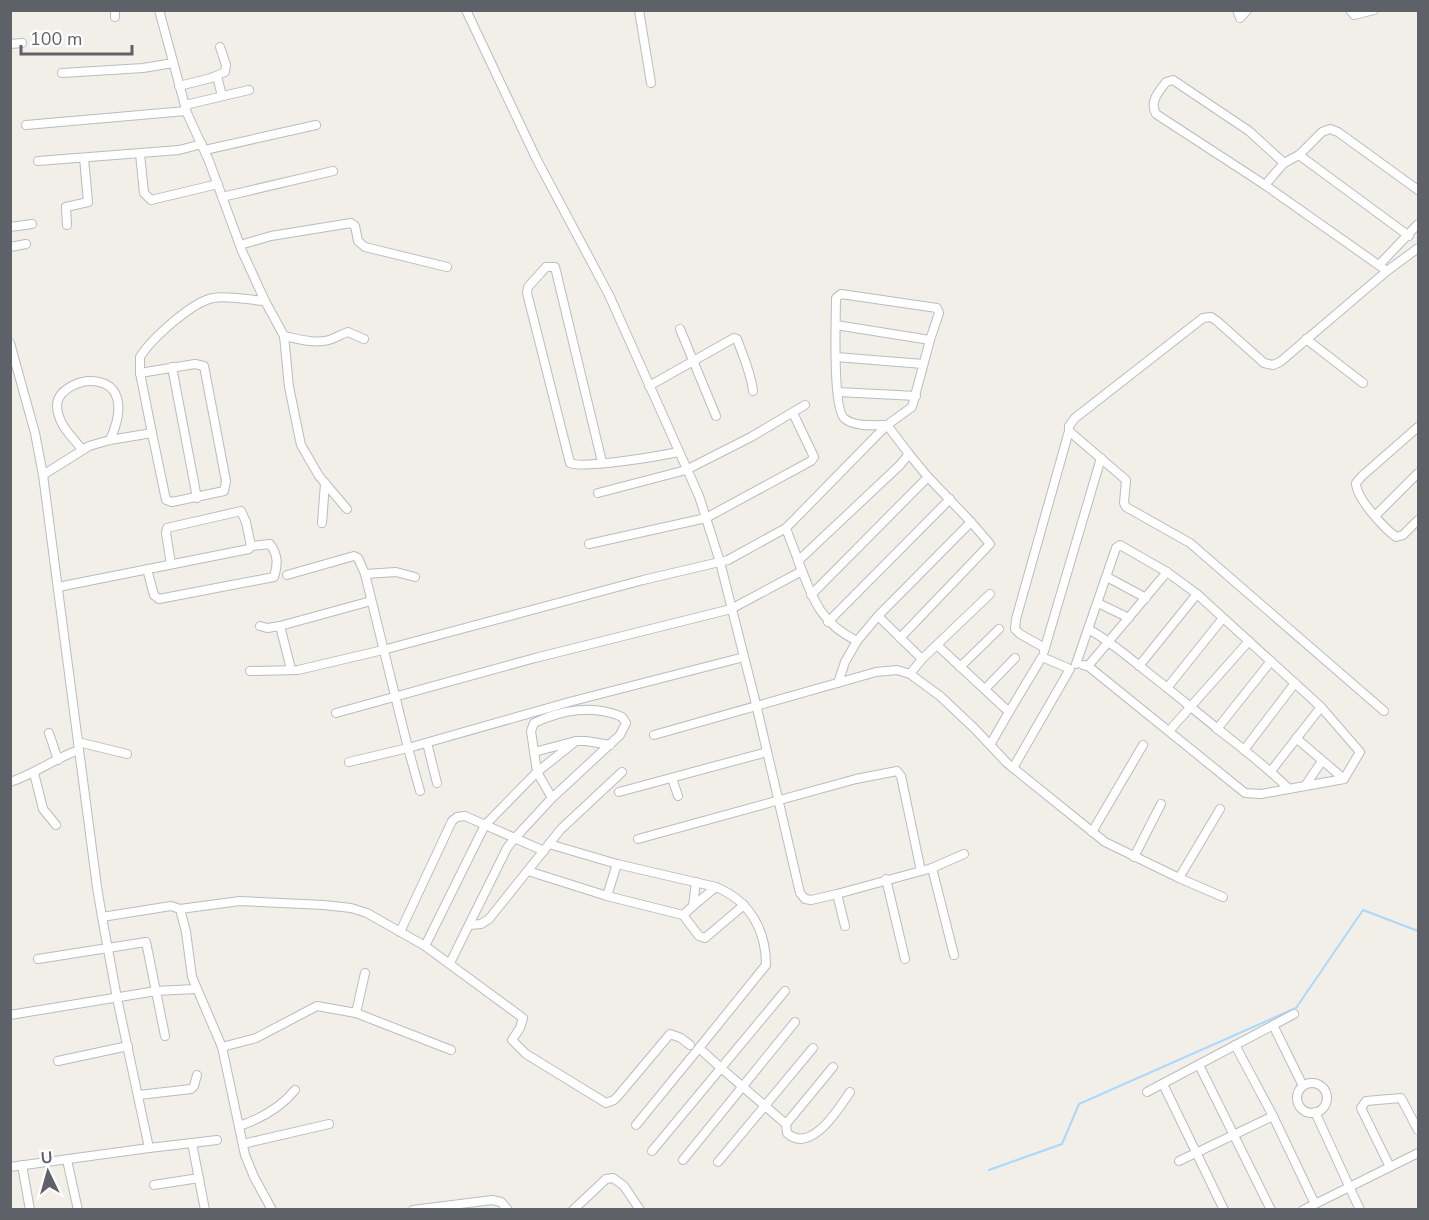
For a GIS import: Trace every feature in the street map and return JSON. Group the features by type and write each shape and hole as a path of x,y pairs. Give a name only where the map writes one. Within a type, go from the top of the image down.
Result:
{"street":[{"path":"159,10 185,108 218,184 243,252 284,336 289,387 301,445 319,476 347,509"},
{"path":"466,10 512,110 609,296 699,496 720,562 801,896 811,900 837,894 932,868 964,854"},
{"path":"639,10 651,83"},
{"path":"1237,10 1240,18 1247,10"},
{"path":"1350,10 1354,15 1374,10"},
{"path":"10,44 22,43"},
{"path":"179,86 222,75 226,69 220,47"},
{"path":"62,73 143,68 173,63"},
{"path":"217,76 222,96"},
{"path":"1284,163 1240,124 1173,80 1166,82 1153,101 1156,114 1265,185 1383,268"},
{"path":"26,125 185,108 249,90"},
{"path":"38,161 203,147 316,125"},
{"path":"1265,185 1284,163 1299,155 1322,132 1330,129 1338,132 1419,190"},
{"path":"140,154 144,193 151,200 218,184"},
{"path":"1299,155 1409,236"},
{"path":"67,225 67,206 88,202 84,158"},
{"path":"222,197 333,171"},
{"path":"243,252 271,236 351,223 356,226 360,244 365,247 447,267"},
{"path":"10,227 32,224"},
{"path":"1344,780 1261,794 1245,793 1088,666 1073,667 1043,652 1015,629 1016,619 1070,423 1075,418 1203,318 1210,317 1217,321 1264,363 1273,365 1280,362 1383,268 1419,224"},
{"path":"10,247 26,244"},
{"path":"1383,268 1419,248"},
{"path":"602,462 555,267 549,266 528,287 527,293 569,461 576,465 602,462 678,453"},
{"path":"250,671 298,670 728,560 786,528 887,425 908,411 914,403 939,313 937,308 841,294 836,298 836,357 841,414 845,419 868,425 887,425"},
{"path":"140,373 200,364 205,369 226,485 221,493 172,502 166,500 140,373 140,357 170,325 200,304 213,298 265,301"},
{"path":"836,325 930,340"},
{"path":"680,329 716,416"},
{"path":"284,336 305,341 320,341 348,332 364,339"},
{"path":"649,386 728,340 737,339 752,380 753,391"},
{"path":"1306,339 1363,383"},
{"path":"10,344 35,433 43,475 107,948 149,1148"},
{"path":"836,357 923,364"},
{"path":"172,367 197,498"},
{"path":"82,449 61,422 57,402 62,392 85,381 101,381 110,386 116,396 119,408 118,422 110,440"},
{"path":"838,392 916,396"},
{"path":"598,493 686,470 805,405"},
{"path":"590,544 706,518 811,461 814,457 812,450 793,413"},
{"path":"887,425 928,477 990,545 900,638"},
{"path":"1069,431 1126,480 1124,503 1126,507 1190,543 1384,711"},
{"path":"1417,431 1356,483 1356,491 1375,516 1396,537 1403,535 1419,520"},
{"path":"43,475 82,449 110,440 152,433"},
{"path":"798,561 909,454"},
{"path":"990,745 1043,652 1101,458"},
{"path":"1375,516 1419,473"},
{"path":"811,595 928,477"},
{"path":"322,523 325,483"},
{"path":"828,622 950,499"},
{"path":"171,564 167,528 241,511 251,546"},
{"path":"838,683 849,653 857,641 878,616 971,522"},
{"path":"786,528 811,595 821,614 844,635 857,641"},
{"path":"58,587 171,564 246,550 251,546 270,544 278,560 274,577 159,599 154,595 147,569"},
{"path":"1013,768 1073,667 1116,548 1120,545 1167,572 1197,594 1321,707 1360,750 1344,780"},
{"path":"286,575 354,556 358,558 365,574 420,791"},
{"path":"336,713 543,656 731,609 802,571"},
{"path":"365,574 396,572 415,577"},
{"path":"1088,666 1167,572"},
{"path":"1107,576 1146,598"},
{"path":"910,674 936,645 990,594"},
{"path":"1139,666 1197,594"},
{"path":"260,626 267,628 280,626 371,602"},
{"path":"1098,603 1129,618"},
{"path":"878,616 922,659"},
{"path":"1167,688 1222,618"},
{"path":"280,626 291,669"},
{"path":"960,667 999,629"},
{"path":"1088,629 1110,641 1192,706 1217,729 1271,771 1289,789"},
{"path":"1169,731 1249,641"},
{"path":"936,645 1009,712"},
{"path":"349,762 744,657"},
{"path":"985,689 1015,658"},
{"path":"1217,729 1271,661"},
{"path":"654,735 756,704 882,670 897,670 910,674 940,696 1013,768 1105,842 1222,897"},
{"path":"1244,750 1295,683"},
{"path":"1271,771 1321,707"},
{"path":"450,963 507,848 552,798 610,745 625,727 626,723 622,717 612,713 573,710 534,723 531,731 537,772 552,798"},
{"path":"49,733 58,760"},
{"path":"1296,738 1344,780"},
{"path":"534,752 576,741 610,745"},
{"path":"425,946 485,825 537,772 576,741"},
{"path":"427,743 437,783"},
{"path":"1092,832 1143,745"},
{"path":"10,782 34,773 79,746 127,754"},
{"path":"620,792 767,752"},
{"path":"1305,786 1322,761"},
{"path":"638,839 856,779 897,771 901,776 921,871"},
{"path":"470,925 481,924 489,919 561,829 622,772"},
{"path":"34,773 43,809 56,825"},
{"path":"672,778 678,796"},
{"path":"1134,857 1161,804"},
{"path":"1179,878 1220,809"},
{"path":"400,932 454,818 465,816 514,838 716,887 730,893 753,914 761,931 766,965 694,1046 636,1125"},
{"path":"561,829 566,849"},
{"path":"608,896 617,864"},
{"path":"932,868 954,955"},
{"path":"528,871 608,896 683,915 699,936 705,938 744,905"},
{"path":"886,879 904,959"},
{"path":"693,906 696,882"},
{"path":"683,915 716,887"},
{"path":"837,894 844,926"},
{"path":"102,916 171,906 180,909 240,901 351,908 367,913 425,946 523,1018 512,1040 525,1054 606,1103 614,1100 670,1034 694,1046 721,1068 786,1124 787,1133 794,1138 818,1132 850,1092"},
{"path":"180,909 195,989 222,1047 243,1144 254,1177 269,1208"},
{"path":"38,959 146,942 165,1036"},
{"path":"356,1013 365,973"},
{"path":"10,1015 156,991 195,989"},
{"path":"652,1151 785,991"},
{"path":"222,1047 256,1038 314,1007 356,1013 451,1050"},
{"path":"1147,1092 1294,1014"},
{"path":"683,1160 795,1022"},
{"path":"1273,1025 1303,1086"},
{"path":"1235,1045 1316,1204"},
{"path":"58,1061 128,1046"},
{"path":"718,1162 813,1048"},
{"path":"1199,1065 1271,1209"},
{"path":"786,1124 833,1067"},
{"path":"139,1095 191,1089 197,1075"},
{"path":"1313,1083 1322,1088 1326,1097 1324,1107 1315,1112 1305,1111 1298,1104 1298,1094 1303,1086 1313,1083"},
{"path":"1163,1084 1224,1209"},
{"path":"239,1126 256,1121 288,1099 295,1090"},
{"path":"1390,1167 1361,1108 1363,1104 1366,1101 1401,1098 1419,1130"},
{"path":"1315,1112 1360,1209"},
{"path":"1179,1161 1273,1116"},
{"path":"243,1144 329,1125"},
{"path":"10,1167 217,1140"},
{"path":"192,1143 205,1209"},
{"path":"1304,1209 1419,1153"},
{"path":"67,1160 78,1209"},
{"path":"22,1166 30,1209"},
{"path":"154,1185 199,1178"},
{"path":"573,1209 606,1179 612,1178 624,1186 640,1209"},
{"path":"413,1209 492,1200 501,1202 508,1209"}],"waterway":[{"path":"989,1170 1062,1144 1079,1104 1296,1008 1363,910 1418,931"}]}
